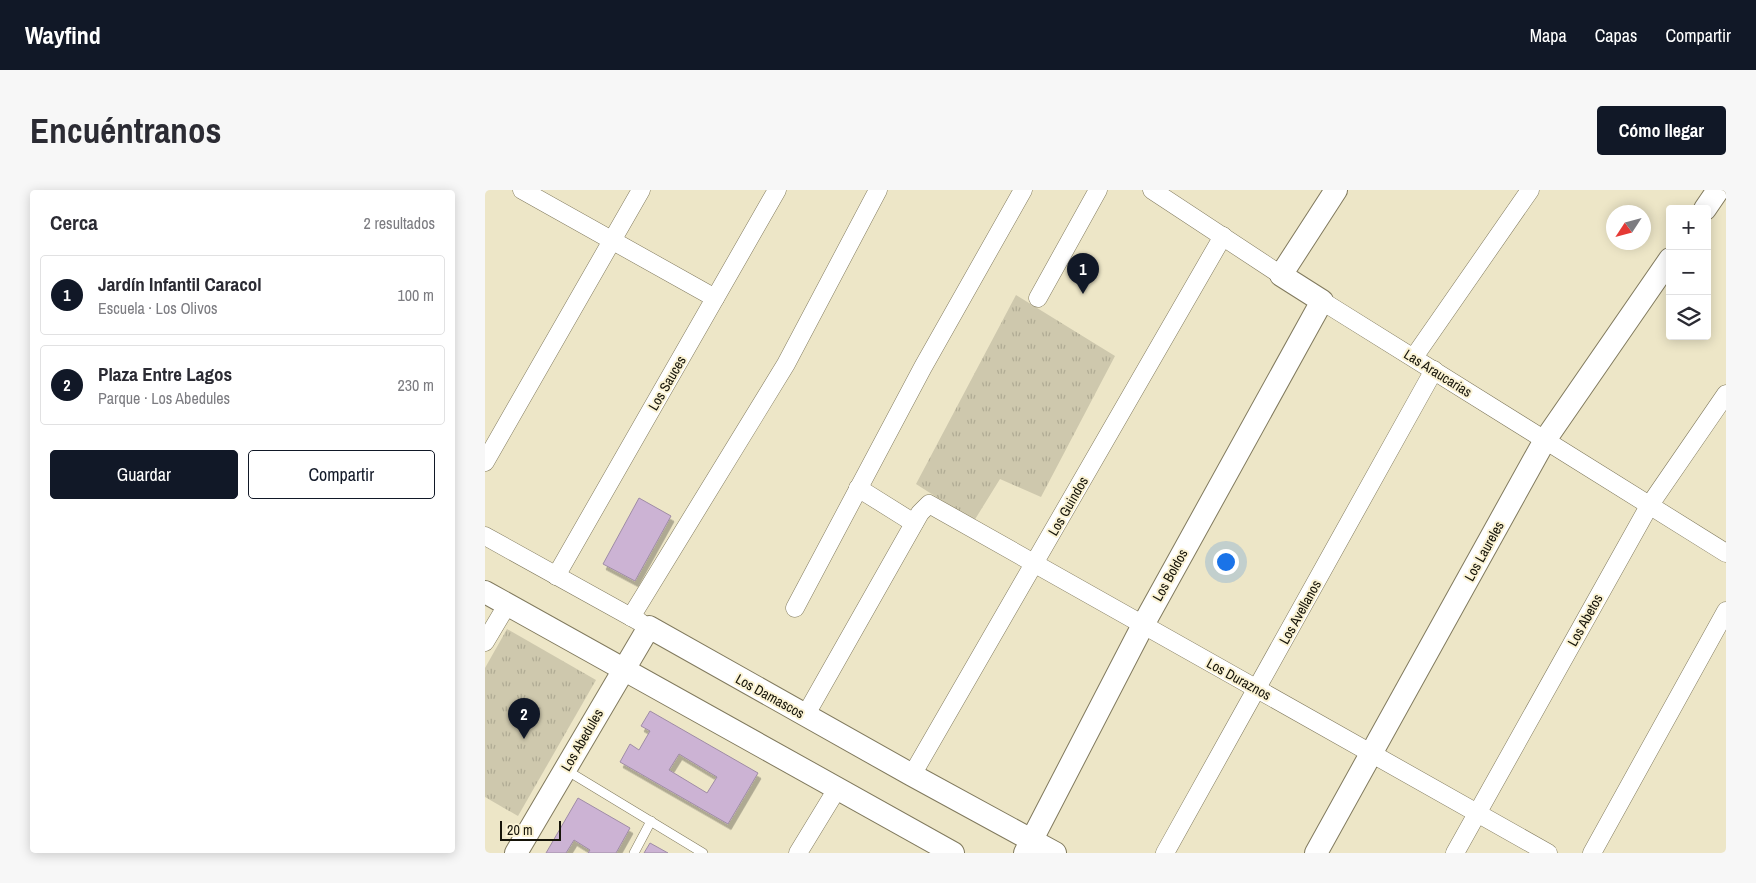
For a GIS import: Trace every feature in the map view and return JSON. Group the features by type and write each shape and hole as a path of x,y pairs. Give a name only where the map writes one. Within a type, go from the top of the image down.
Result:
{"street":[{"path":"522,190 715,298"},
{"path":"485,462 641,190"},
{"name":"Los Sauces","path":"556,576 777,190"},
{"path":"640,622 787,364 878,190"},
{"path":"795,608 923,367 1023,190"},
{"path":"1038,298 1098,190"},
{"name":"Las Araucarias","path":"1153,190 1281,275 1726,554"},
{"path":"1281,275 1337,190"},
{"path":"1414,357 1530,190"},
{"path":"1708,205 1717,190"},
{"name":"Los Guindos","path":"912,775 1223,236"},
{"name":"Los Laureles","path":"1315,853 1545,440 1666,265"},
{"name":"Los Boldos","path":"1028,846 1143,625 1322,301"},
{"name":"Los Avellanos","path":"1165,853 1434,370"},
{"name":"Los Abetos","path":"1455,853 1649,506 1726,394"},
{"path":"805,716 914,523 858,488"},
{"name":"Los Duraznos","path":"914,523 929,504 1548,853"},
{"name":"Los Damascos","path":"485,536 912,775 1028,846 1055,853"},
{"path":"485,592 953,853"},
{"path":"485,642 507,605"},
{"path":"1592,853 1726,611"},
{"name":"Los Abedules","path":"516,853 624,669 640,622"},
{"path":"798,853 837,790"}],"lane":[{"path":"565,769 703,853"},
{"path":"634,853 651,822"}],"green space":[{"path":"1016,295 1115,356 1041,497 1000,479 974,521 916,484"},
{"path":"507,629 596,680 518,816 485,797 485,668"}],"building":[{"path":"639,498 671,516 635,581 603,564"},
{"path":"650,711 758,773 728,824 620,762 630,744 639,750 650,731 641,726","holes":["679,754 717,777 707,793 669,770"]},
{"path":"578,798 630,828 616,853 588,853 590,850 574,840 566,853 546,853"},
{"path":"650,843 668,853 644,853"}],"place":[{"name":"Jardín Infantil Caracol","path":"1083,294"},
{"name":"Plaza Entre Lagos","path":"524,739"}]}
